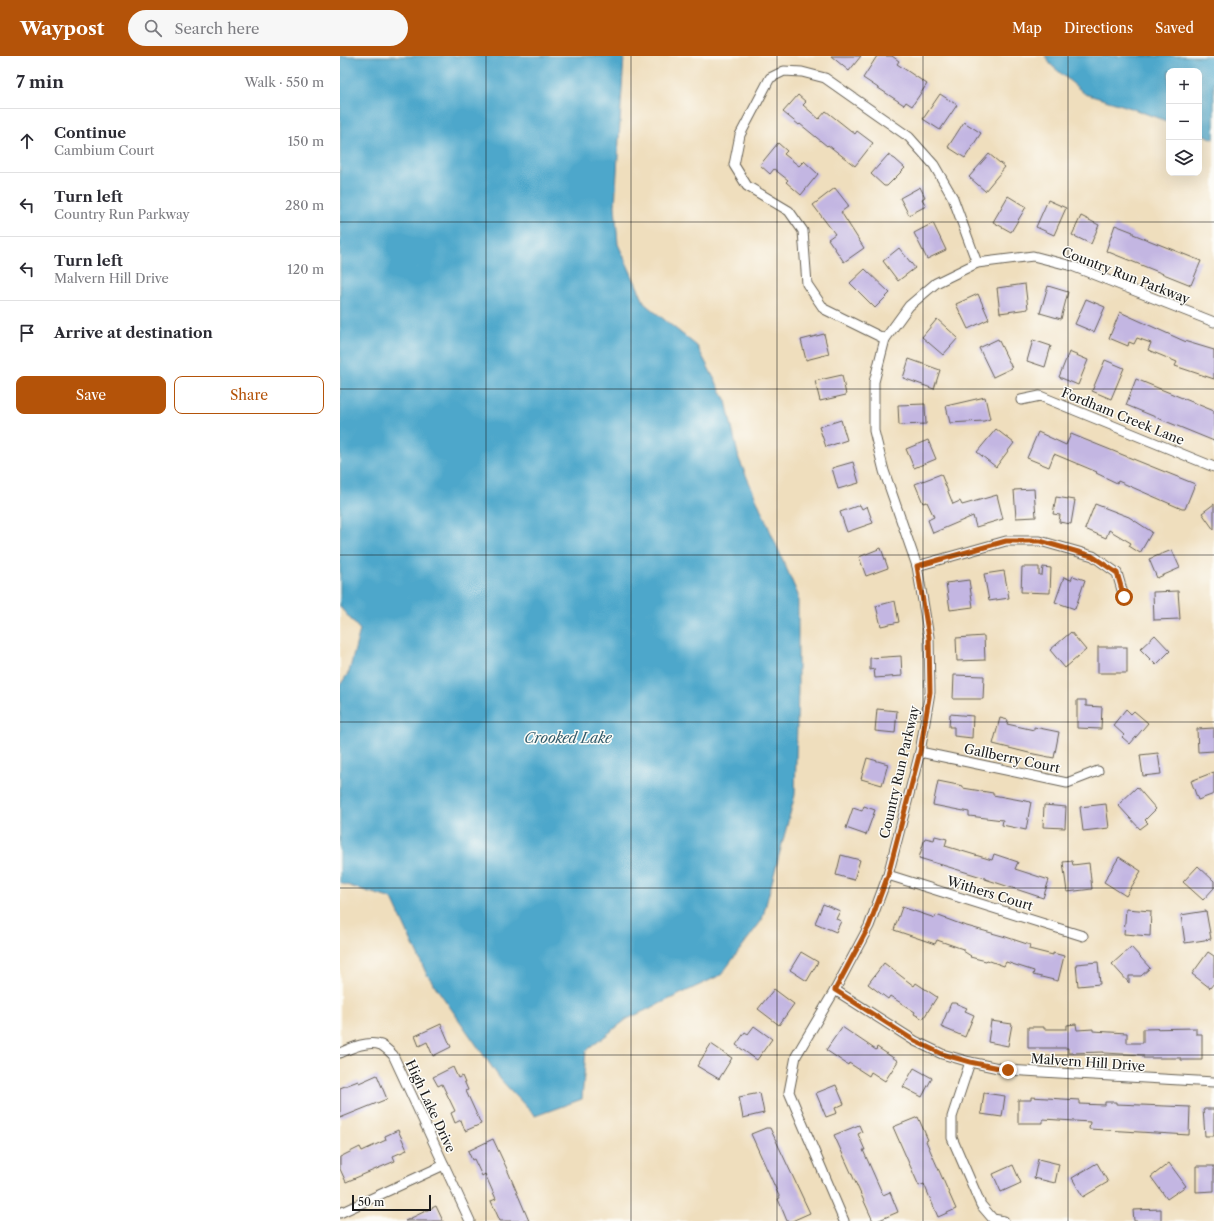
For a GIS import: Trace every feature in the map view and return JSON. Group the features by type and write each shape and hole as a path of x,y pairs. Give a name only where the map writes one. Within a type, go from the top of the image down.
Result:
{"street":[{"path":"885,339 824,309 807,284 803,231 789,211 747,186 734,165 740,135 770,78 784,71 802,72 824,78 909,137 934,164 953,198 977,263"},
{"name":"Country Run Parkway","path":"844,1221 790,1092 796,1056 835,990 869,926 888,875 920,752 930,692 929,637 917,566 884,471 874,431 874,382 885,339 909,306 936,283 977,263 1033,256 1072,266 1214,322"},
{"name":"Fordham Creek Lane","path":"1021,400 1040,396 1214,467"},
{"path":"917,566 1006,541 1040,541 1092,556 1117,573 1124,597"},
{"name":"Gallberry Court","path":"920,752 1067,783 1098,771"},
{"name":"Withers Court","path":"888,875 1083,936"},
{"name":"Malvern Hill Drive","path":"835,990 915,1041 942,1054 970,1062 1008,1070 1214,1082"},
{"name":"High Lake Drive","path":"340,1053 352,1047 367,1044 380,1045 394,1055 470,1221"},
{"path":"970,1062 952,1117 952,1138 981,1205 993,1219 1004,1221"},
{"path":"340,1214 444,1165"}],"water":[{"name":"Crooked Lake","path":"340,56 624,56 615,206 618,244 645,304 697,346 726,401 739,459 798,595 798,689 795,795 762,920 721,975 627,1019 586,1051 582,1099 535,1116 501,1080 426,973 392,899 340,883 340,685 349,672 360,630 340,607"},
{"path":"1045,56 1214,56 1214,139 1202,134 1202,68 1166,68 1166,121 1125,106 1085,94 1051,65"}],"building":[{"path":"831,56 861,56 849,71"},
{"path":"877,56 892,56 899,61 897,64 927,84 912,106 906,102 904,105 863,78"},
{"path":"940,94 957,105 940,130 923,119"},
{"path":"798,95 806,102 803,105 819,119 826,111 855,134 857,131 873,143 855,166 783,112"},
{"path":"964,122 981,133 965,158 948,147"},
{"path":"778,143 787,151 784,154 799,166 804,161 818,174 801,195 786,182 788,180 774,169 770,174 760,165"},
{"path":"989,154 1005,167 985,191 969,177"},
{"path":"888,155 905,168 887,186 884,186 871,174"},
{"path":"920,187 925,197 922,199 926,206 909,215 900,198"},
{"path":"835,188 849,206 841,212 864,248 844,262 828,239 835,234 813,205"},
{"path":"1008,196 1026,207 1011,232 993,222"},
{"path":"1048,200 1066,208 1054,235 1036,227"},
{"path":"1081,216 1099,225 1091,244 1072,235"},
{"path":"933,223 946,250 927,259 914,233"},
{"path":"1115,225 1133,232 1133,234 1201,261 1191,285 1106,251"},
{"path":"899,248 915,268 898,281 883,261"},
{"path":"865,269 890,293 875,308 850,283"},
{"path":"1025,284 1028,309 1000,313 997,288"},
{"path":"1048,286 1068,292 1061,319 1040,313"},
{"path":"978,294 989,319 968,329 956,304"},
{"path":"1086,299 1105,307 1094,332 1075,324"},
{"path":"1120,312 1184,341 1214,350 1214,379 1175,366 1177,362 1148,350 1151,343 1137,338 1134,344 1129,342 1128,346 1109,338"},
{"path":"937,319 958,338 943,355 922,337"},
{"path":"824,334 829,354 806,360 801,340"},
{"path":"998,339 1012,368 993,377 979,348"},
{"path":"1033,340 1051,346 1045,367 1027,361"},
{"path":"1069,352 1088,360 1078,385 1059,377"},
{"path":"909,359 940,370 934,389 903,378"},
{"path":"1105,360 1124,368 1111,399 1092,391"},
{"path":"842,375 846,395 820,401 815,381"},
{"path":"1136,379 1214,411 1214,441 1126,405"},
{"path":"985,397 990,419 984,421 950,423 946,406"},
{"path":"925,404 926,424 899,425 898,405"},
{"path":"841,420 847,440 826,447 819,427"},
{"path":"996,429 1014,443 996,467 977,452"},
{"path":"1038,432 1066,445 1071,434 1195,484 1185,509 1118,481 1117,483 1096,473 1097,472 1054,454 1049,467 1027,458"},
{"path":"928,440 936,459 914,468 906,449"},
{"path":"853,462 859,483 838,489 832,468"},
{"path":"941,474 953,504 960,501 962,505 997,495 1003,519 976,527 973,516 933,533 928,520 934,517 927,502 923,503 915,484"},
{"path":"1034,489 1036,517 1016,518 1014,490"},
{"path":"1056,497 1075,500 1071,524 1059,522 1060,515 1053,514"},
{"path":"1095,504 1129,517 1152,532 1140,553 1129,546 1131,543 1109,530 1106,538 1085,529"},
{"path":"1214,504 1214,530 1202,513"},
{"path":"860,505 862,509 867,506 873,523 847,532 840,512"},
{"path":"881,548 888,568 866,576 859,557"},
{"path":"1172,550 1180,568 1157,578 1149,559"},
{"path":"1022,567 1039,567 1039,575 1042,575 1043,567 1051,568 1050,593 1021,592"},
{"path":"1004,571 1009,598 989,601 984,574"},
{"path":"1073,576 1085,580 1075,609 1055,602 1064,577 1071,580"},
{"path":"969,580 973,607 950,610 946,583"},
{"path":"1178,591 1180,619 1154,620 1153,592"},
{"path":"895,601 899,622 881,626 876,606"},
{"path":"1071,632 1086,650 1065,668 1050,650"},
{"path":"1155,635 1170,651 1156,665 1140,649"},
{"path":"984,636 985,660 957,661 956,638"},
{"path":"1098,647 1127,647 1127,673 1098,673"},
{"path":"901,656 902,676 875,678 874,669 870,670 870,658"},
{"path":"954,675 984,676 983,699 953,699"},
{"path":"1077,700 1086,700 1086,706 1102,707 1101,729 1077,728"},
{"path":"877,709 897,711 895,733 875,731"},
{"path":"1126,709 1131,714 1134,711 1148,723 1130,744 1122,737 1124,735 1113,725"},
{"path":"950,714 973,716 972,738 954,736 954,727 949,727"},
{"path":"1000,718 1008,720 1007,724 1034,730 1034,727 1059,732 1054,758 993,744"},
{"path":"1214,728 1214,751 1198,752 1197,729"},
{"path":"1158,753 1161,774 1143,776 1140,755"},
{"path":"867,758 888,764 882,785 861,779"},
{"path":"1214,772 1214,794 1198,800 1191,781"},
{"path":"938,781 963,786 963,788 993,793 993,795 1031,802 1026,830 1002,825 1003,820 969,816 969,812 933,805"},
{"path":"1137,787 1156,809 1145,820 1148,823 1140,829 1118,805"},
{"path":"1106,804 1109,828 1083,831 1080,807"},
{"path":"1044,805 1066,807 1065,828 1043,827"},
{"path":"864,806 875,810 866,835 846,828 853,808 862,811"},
{"path":"935,836 947,839 945,846 992,860 994,854 1018,862 1015,869 1049,880 1043,898 985,878 919,858 925,838 934,840"},
{"path":"841,855 860,860 854,880 836,875"},
{"path":"1119,857 1141,871 1126,896 1104,882"},
{"path":"1072,861 1073,865 1089,863 1092,889 1067,892 1063,862"},
{"path":"1198,866 1214,881 1214,888 1203,900 1183,882"},
{"path":"823,904 840,911 836,919 841,921 836,932 815,923"},
{"path":"902,907 935,918 936,915 963,925 1006,937 1030,945 1029,949 1064,956 1058,981 1033,975 1034,971 1006,962 1004,966 987,960 970,957 971,956 963,951 963,949 937,940 935,944 894,930"},
{"path":"1126,909 1151,911 1150,936 1124,934"},
{"path":"1206,911 1211,939 1185,943 1181,915"},
{"path":"1131,947 1150,968 1141,976 1129,976 1129,983 1112,964"},
{"path":"801,952 818,962 807,981 790,970"},
{"path":"1208,952 1214,956 1214,983 1210,988 1192,974"},
{"path":"1098,962 1100,984 1078,986 1076,964"},
{"path":"884,963 914,986 916,983 937,997 923,1019 890,996 888,999 868,984"},
{"path":"774,989 794,1004 779,1025 758,1009"},
{"path":"951,1003 967,1008 965,1011 974,1015 965,1037 941,1027"},
{"path":"991,1021 1012,1024 1008,1046 988,1042"},
{"path":"441,1024 451,1047 433,1056 427,1042 419,1046 415,1036"},
{"path":"1076,1024 1077,1030 1093,1029 1093,1031 1127,1033 1127,1043 1143,1043 1143,1029 1196,1028 1196,1034 1202,1034 1202,1060 1181,1060 1181,1058 1143,1058 1143,1055 1104,1052 1068,1053 1068,1048 1028,1048 1028,1027 1067,1029 1067,1025"},
{"path":"754,1026 772,1039 757,1060 736,1045 745,1032 748,1034"},
{"path":"842,1027 876,1050 877,1047 898,1061 885,1081 871,1072 869,1076 849,1063 848,1065 826,1050"},
{"path":"711,1044 732,1058 719,1079 697,1066"},
{"path":"453,1067 458,1078 462,1076 468,1090 466,1091 481,1124 465,1131 461,1120 455,1123 451,1113 455,1111 442,1084 438,1086 433,1077"},
{"path":"914,1068 932,1078 922,1097 903,1087"},
{"path":"377,1075 387,1099 340,1118 340,1088 358,1081 359,1083"},
{"path":"836,1085 844,1104 835,1108 837,1113 826,1117 816,1093"},
{"path":"760,1093 764,1113 743,1118 739,1097"},
{"path":"984,1093 1005,1096 1002,1117 981,1114"},
{"path":"1031,1097 1079,1100 1079,1104 1105,1105 1105,1102 1116,1102 1116,1104 1190,1107 1189,1135 1089,1129 1090,1122 1043,1119 1043,1123 1018,1123 1018,1100 1031,1100"},
{"path":"1203,1109 1214,1109 1214,1136 1205,1136"},
{"path":"918,1117 928,1140 926,1141 956,1209 938,1217 924,1184 919,1186 893,1127"},
{"path":"859,1125 862,1132 858,1134 865,1150 863,1150 883,1195 890,1192 898,1212 877,1221 873,1221 834,1135"},
{"path":"766,1128 770,1128 810,1213 792,1221 787,1221 778,1199 780,1198 751,1134"},
{"path":"398,1130 407,1150 393,1156 395,1161 346,1182 340,1169 340,1157 360,1147 362,1151 386,1140 385,1136"},
{"path":"493,1139 529,1221 500,1221 491,1201 496,1199 485,1174 482,1176 474,1159 472,1160 468,1151"},
{"path":"1038,1159 1059,1164 1055,1183 1034,1178"},
{"path":"1097,1163 1108,1182 1083,1197 1072,1178"},
{"path":"1169,1163 1186,1186 1167,1199 1151,1177"},
{"path":"1013,1165 1021,1183 1001,1192 993,1174"},
{"path":"1196,1166 1214,1166 1214,1191 1196,1192"},
{"path":"436,1206 443,1221 405,1221"},
{"path":"1161,1209 1161,1221 1134,1221 1133,1210"}],"route":[{"path":"1008,1070 942,1054 915,1041 835,990 869,926 888,875 920,752 930,692 929,637 917,566 1006,541 1040,541 1092,556 1117,573 1124,597"}]}
